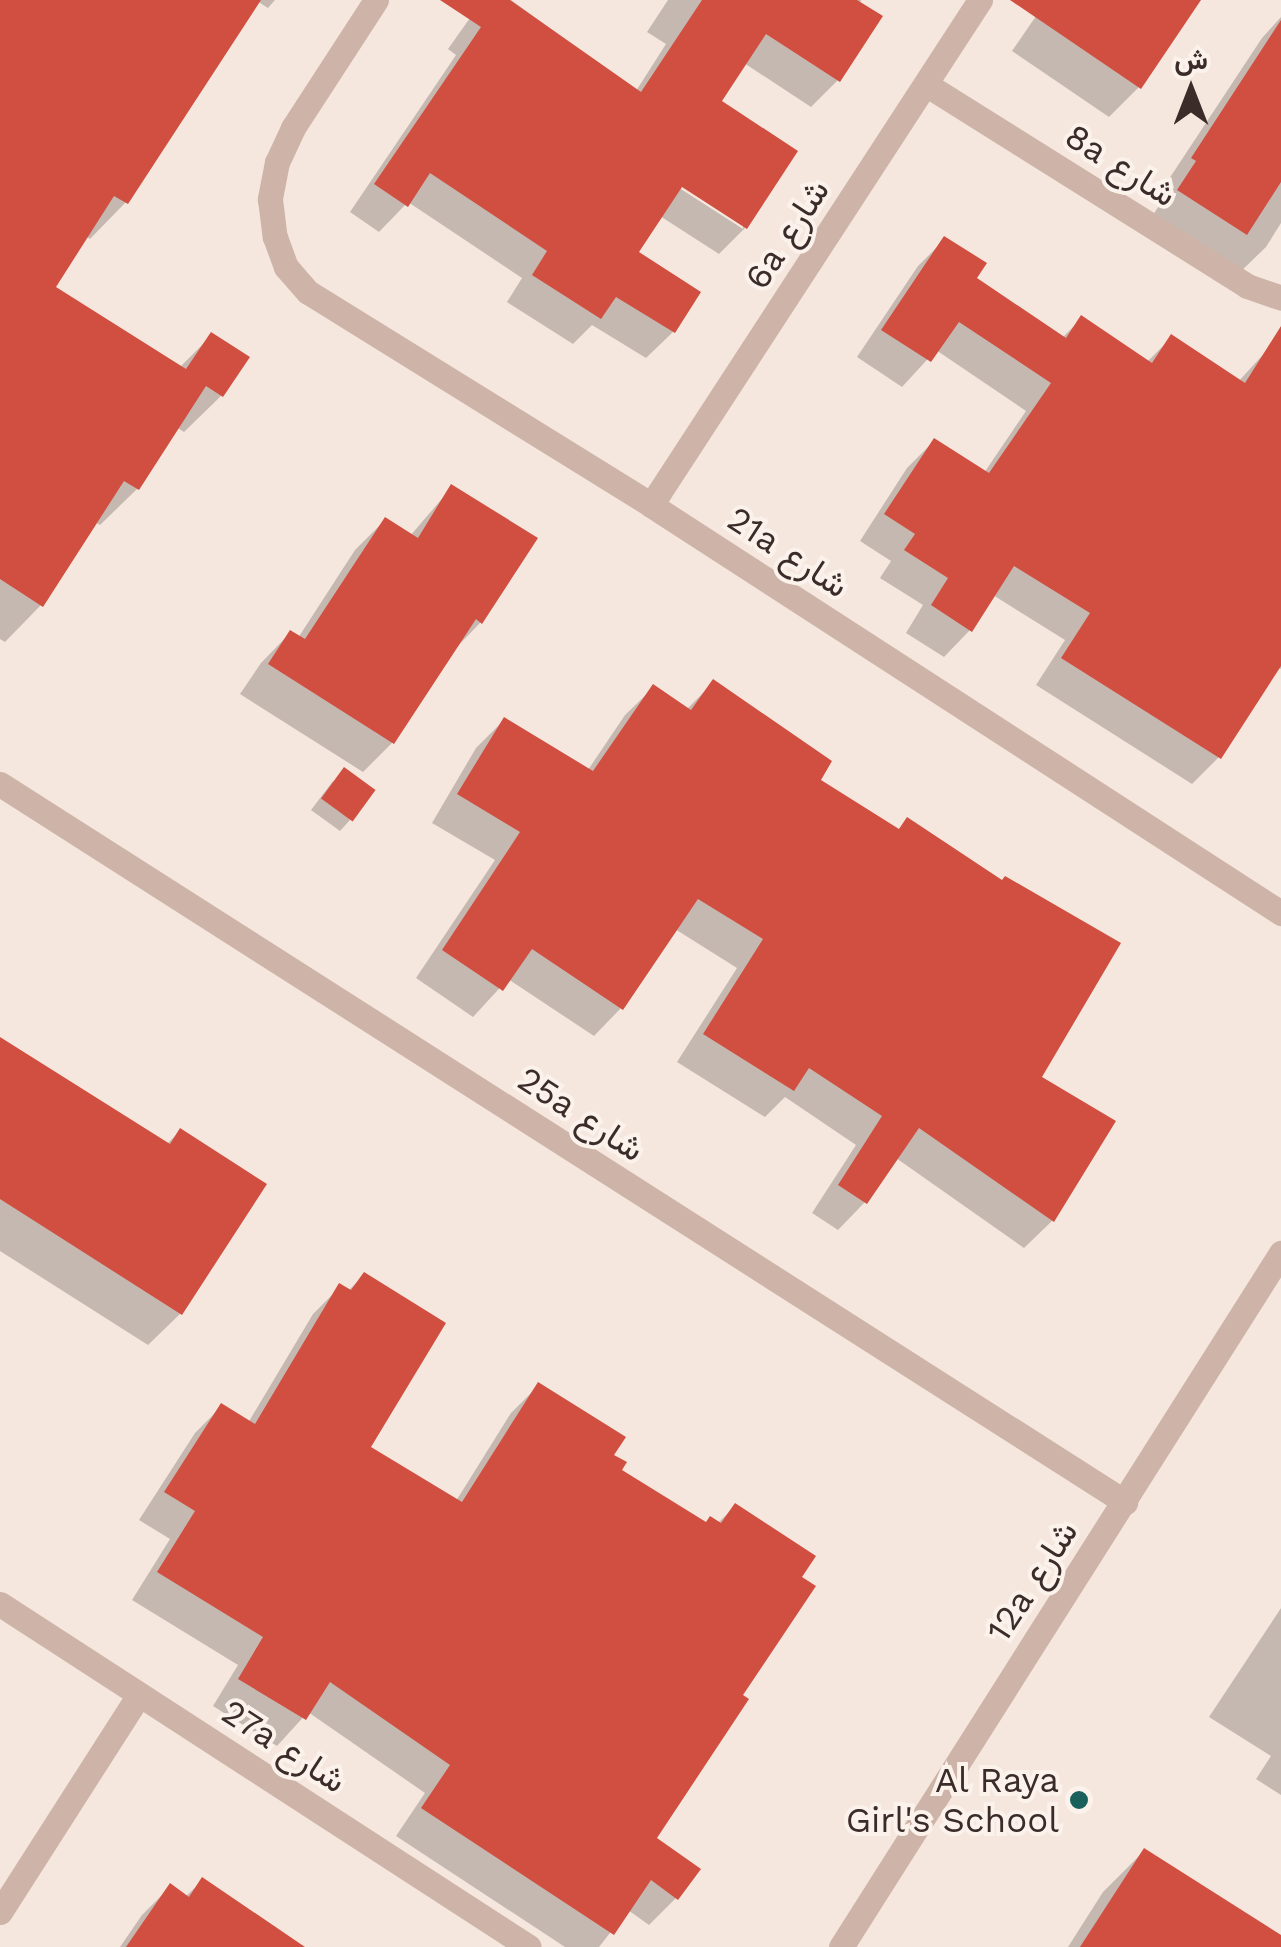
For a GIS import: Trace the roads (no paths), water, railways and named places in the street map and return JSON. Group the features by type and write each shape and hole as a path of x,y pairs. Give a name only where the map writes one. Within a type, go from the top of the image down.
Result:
{"street":[{"name":"21a شارع","path":"376,0 293,128 276,162 270,199 275,237 286,268 308,292 651,505 1281,913"},
{"name":"6a شارع","path":"651,505 980,0"},
{"name":"8a شارع","path":"927,85 1247,286 1281,298"},
{"name":"25a شارع","path":"0,784 1125,1502"},
{"name":"12a شارع","path":"841,1947 1281,1253"},
{"name":"27a شارع","path":"0,1604 529,1947"},
{"path":"0,1912 140,1694"}],"place":[{"name":"Al Raya Girl's School","path":"1079,1800"}]}
